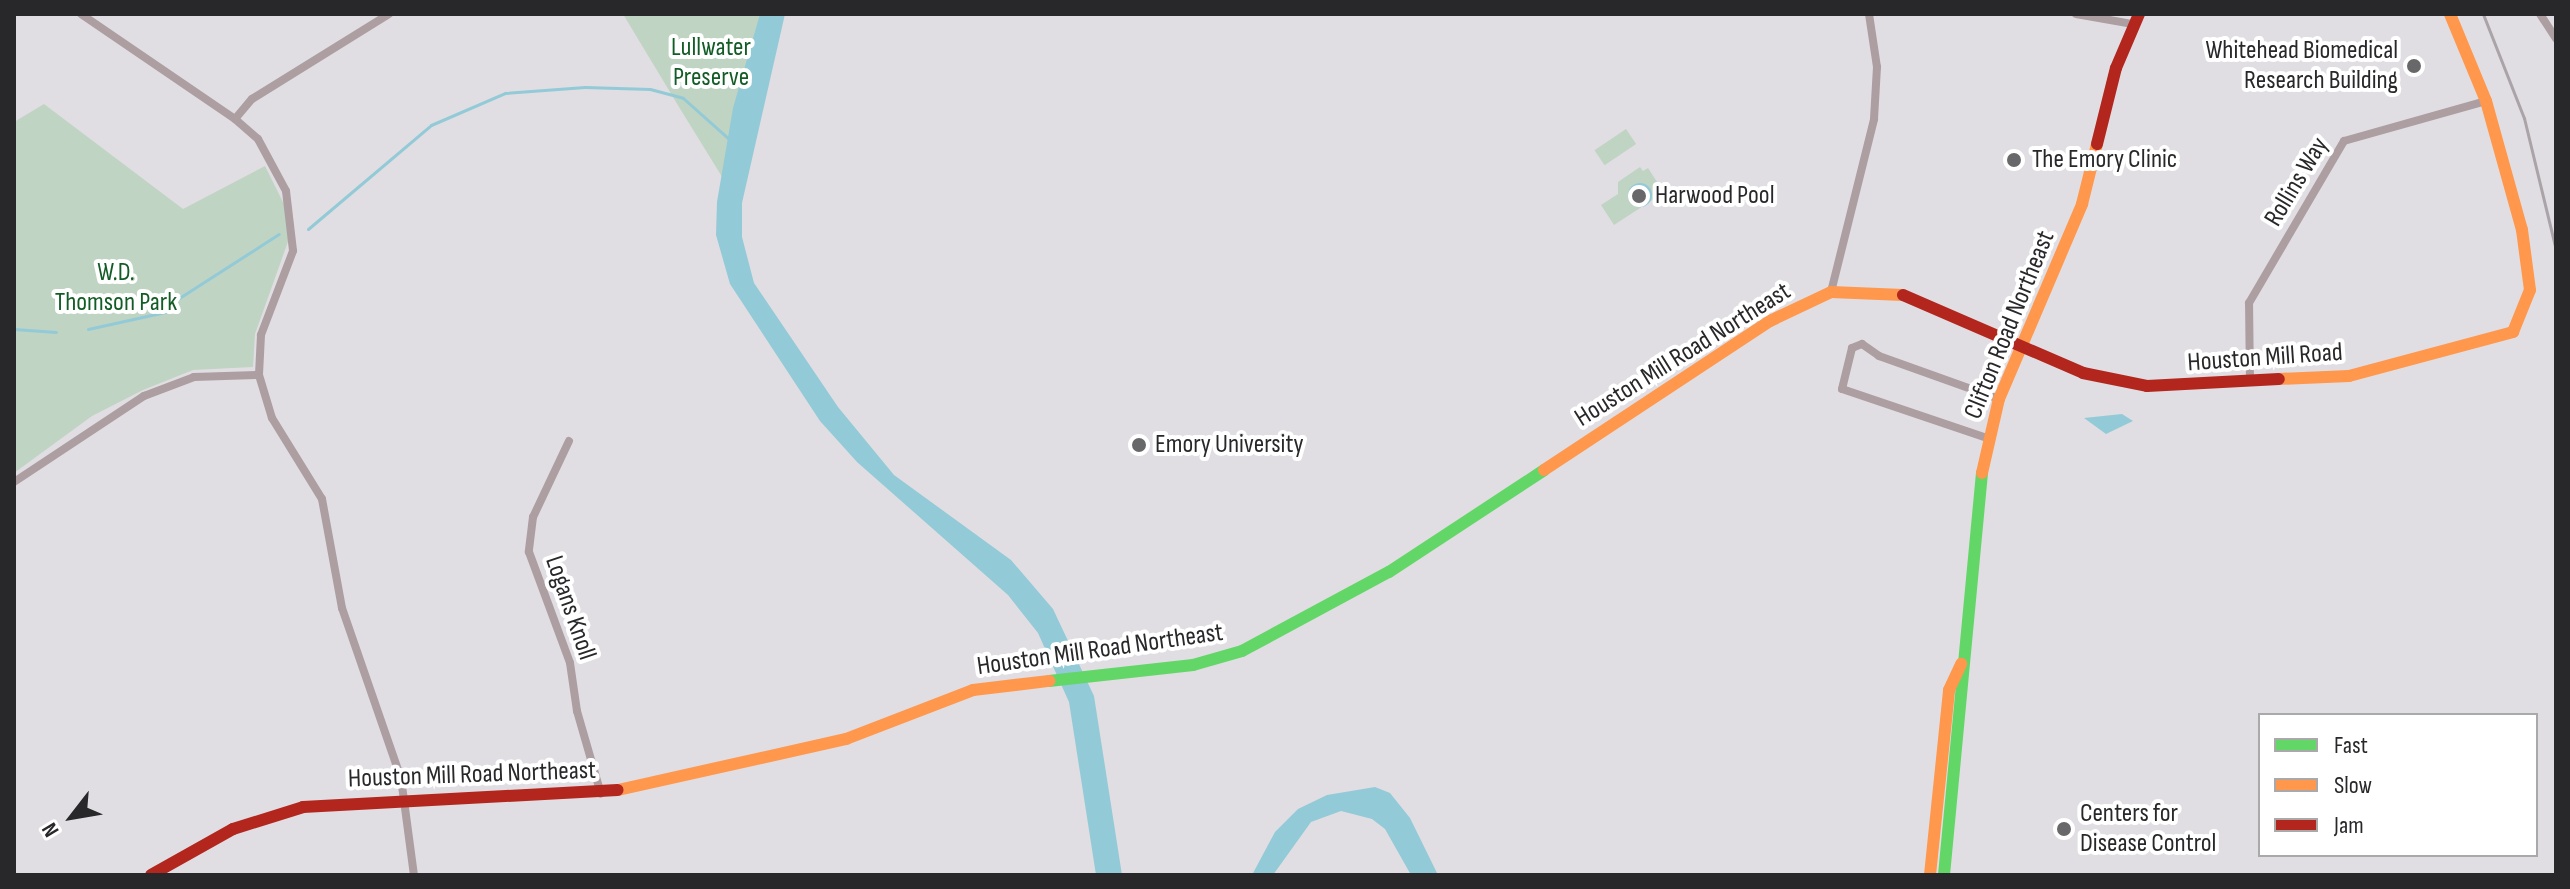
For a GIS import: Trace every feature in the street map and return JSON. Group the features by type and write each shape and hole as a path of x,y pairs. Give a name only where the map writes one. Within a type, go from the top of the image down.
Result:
{"street":[{"path":"81,14 235,119 276,166 294,231 290,266 261,335 259,375 272,418 322,499 342,608 394,751 405,798 414,875"},
{"path":"235,119 252,99 389,14"},
{"path":"1831,292 1874,119 1877,67 1869,14"},
{"path":"2076,14 2136,19"},
{"path":"2450,14 2486,101"},
{"path":"2540,14 2556,39"},
{"name":"Clifton Road Northeast","path":"1944,875 1964,706 1963,661 1987,438 1999,399 2082,204 2116,68 2136,19"},
{"name":"Houston Mill Road","path":"2023,343 2113,382 2163,387 2349,376 2513,332 2528,300 2529,280 2516,203 2486,101"},
{"name":"Rollins Way","path":"2250,382 2249,303 2344,141 2486,101"},
{"name":"Houston Mill Road Northeast","path":"151,875 184,853 256,820 327,803 405,798 601,794 846,739 973,690 1037,679 1128,672 1213,660 1290,629 1402,564 1770,321 1831,292 1897,292 2023,343"},
{"path":"1987,438 1842,389 1852,348 1862,344 1879,356 1999,399"},
{"path":"14,482 144,396 194,377 259,375"},
{"name":"Logans Knoll","path":"569,441 533,517 529,552 570,663 575,705 601,794"},
{"name":"Clifton Road Northeast","path":"1930,875 1949,690 1963,661"}],"green space":[{"name":"Lullwater Preserve","path":"623,14 773,14 732,193 679,107"},
{"name":"W.D. Thomson Park","path":"44,104 183,209 265,166 284,204 290,236 255,334 253,367 193,370 143,390 92,416 14,473 14,122"},
{"path":"1626,129 1636,144 1605,165 1594,150"},
{"path":"1640,167 1643,171 1648,168 1661,188 1657,197 1614,225 1601,205 1618,194 1618,182"}],"water":[{"path":"760,14 785,14 742,203 742,237 754,283 838,407 894,475 1011,560 1053,609 1094,696 1122,875 1096,875 1069,702 1038,633 1008,595 857,462 820,421 730,284 716,235 717,202 733,108"},
{"name":"Harwood Pool","path":"1640,183 1648,187 1652,195 1648,203 1640,207 1632,203 1628,195 1632,187"},
{"path":"2122,414 2133,421 2106,434 2084,418"},
{"path":"1375,787 1390,793 1410,818 1438,875 1411,875 1385,829 1372,819 1341,811 1311,822 1273,875 1252,875 1275,832 1298,809 1327,795"}],"waterway":[{"path":"308,229 431,125 505,93 585,87 650,89 683,98 730,140"},
{"path":"88,329 165,312 176,300 279,234"},
{"path":"14,329 56,332"}],"railway":[{"path":"2483,14 2524,118 2556,250"}],"traffic: fast":[{"path":"1049,681 1193,665 1242,651 1389,572 1544,470"},
{"path":"1944,875 1982,473"}],"traffic: slow":[{"path":"2279,379 2349,376 2513,332 2530,290 2522,230 2486,101 2450,14"},
{"path":"1982,473 1999,399 2082,204 2097,144"},
{"path":"1544,470 1770,321 1831,292 1903,295"},
{"path":"1930,875 1949,690 1961,664"},
{"path":"618,790 846,739 973,690 1049,681"}],"traffic: jam":[{"path":"2097,144 2116,68 2139,14"},
{"path":"1903,295 2083,373 2147,386 2279,379"},
{"path":"151,875 233,829 303,807 618,790"}],"place":[{"name":"Whitehead Biomedical Research Building","path":"2414,66"},
{"name":"The Emory Clinic","path":"2014,160"},
{"name":"Harwood Pool","path":"1639,196"},
{"name":"Emory University","path":"1139,445"},
{"name":"Centers for Disease Control","path":"2064,829"}]}
